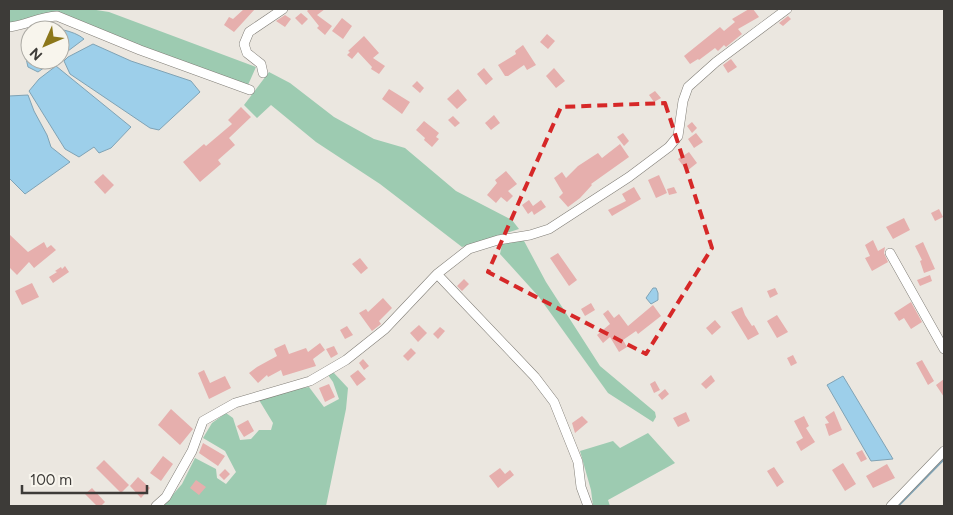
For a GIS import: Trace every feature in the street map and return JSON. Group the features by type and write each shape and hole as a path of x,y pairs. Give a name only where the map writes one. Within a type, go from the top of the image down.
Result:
{"street":[{"path":"263,73 262,64 247,53 244,44 250,32 283,9"},
{"path":"156,506 166,497 192,451 203,421 235,403 310,382 346,360 385,329 437,274 469,249 498,240 530,235 549,229 629,177 669,147 678,136 683,101 688,87 716,62 787,9"},
{"path":"9,27 22,26 43,17 57,16 140,50 250,90"},
{"path":"890,253 944,349"},
{"path":"437,274 535,377 554,402 578,462 581,487 588,506"},
{"path":"891,506 944,451"}],"highlighted area":[{"path":"665,103 712,248 646,354 488,272 561,107"}],"green space":[{"path":"90,9 109,12 256,67 248,85 82,24 57,11 9,23 9,10"},
{"path":"269,72 290,83 334,117 374,139 405,148 456,191 512,220 519,229 462,247 380,184 316,142 271,105 257,118 244,105"},
{"path":"523,239 546,282 600,366 655,412 656,417 653,422 608,393 539,297 500,254 502,244"},
{"path":"333,372 348,388 346,409 326,506 163,506 182,484 195,458 216,469 217,478 226,484 236,472 225,451 203,438 212,423 226,413 233,418 240,440 251,439 259,430 271,430 273,423 259,400 295,389 309,387 324,407 339,399 333,382 328,375"},
{"path":"648,433 675,463 608,500 610,506 593,506 591,490 580,451 613,441 620,448"}],"water":[{"path":"70,31 84,39 70,50"},
{"path":"93,44 131,61 191,81 200,92 159,130 150,128 70,74 68,70 70,70 70,56"},
{"path":"51,70 61,70 131,127 111,148 99,153 94,147 79,157 65,149 29,91 39,79"},
{"path":"28,95 51,147 70,162 25,194 9,178 9,96"},
{"path":"653,288 656,288 658,300 651,304 646,298"},
{"path":"843,376 893,459 871,461 827,385"}],"building":[{"path":"244,9 255,9 234,32 224,25 229,17 233,19"},
{"path":"309,9 325,9 317,15 332,26 325,35 317,28 319,26 307,11"},
{"path":"749,9 753,9 759,17 738,29 742,34 726,47 724,45 718,51 715,48 690,64 684,56 720,27 724,31 735,22 732,19"},
{"path":"301,13 308,19 302,25 295,18"},
{"path":"285,15 291,19 285,27 276,21"},
{"path":"788,16 791,19 783,26 779,23"},
{"path":"342,18 352,26 343,39 332,31"},
{"path":"547,34 555,41 548,49 540,42"},
{"path":"364,36 379,53 373,58 385,66 379,74 371,69 372,67 358,52 352,59 347,55 350,52 348,51"},
{"path":"523,45 536,65 527,70 524,65 508,76 505,76 498,65 516,54 515,51"},
{"path":"731,59 737,67 728,73 723,65"},
{"path":"484,68 493,79 486,85 477,74"},
{"path":"554,68 565,81 556,88 546,76"},
{"path":"417,81 424,88 420,93 412,86"},
{"path":"389,89 410,102 402,114 382,99"},
{"path":"458,89 467,100 457,109 447,99"},
{"path":"655,91 661,98 654,102 649,95"},
{"path":"241,107 251,117 229,138 235,145 218,160 221,164 200,182 183,162 232,124 228,120"},
{"path":"494,115 500,123 491,130 485,123"},
{"path":"453,116 460,123 455,127 448,120"},
{"path":"424,121 439,133 436,137 439,139 432,147 416,130"},
{"path":"692,122 697,128 692,133 687,126"},
{"path":"623,133 629,141 624,146 617,137"},
{"path":"696,133 703,142 694,148 688,139"},
{"path":"620,144 629,157 591,184 580,198 568,207 559,197 563,193 554,178 562,172 566,178 578,166 598,153 602,158"},
{"path":"689,152 697,163 687,171 678,159"},
{"path":"506,171 517,184 508,191 513,196 507,202 501,197 496,203 487,195 497,183 495,180"},
{"path":"103,174 114,185 105,194 94,182"},
{"path":"659,175 667,193 656,198 648,180"},
{"path":"634,187 641,199 612,216 608,210 626,201 622,194"},
{"path":"674,187 677,193 669,195 667,189"},
{"path":"529,200 533,206 541,200 546,207 534,215 532,211 528,214 522,205"},
{"path":"939,209 943,217 935,221 931,213"},
{"path":"904,218 910,230 893,239 886,227"},
{"path":"9,234 28,252 44,242 47,248 51,245 56,250 34,268 29,262 17,275 9,267"},
{"path":"873,240 878,251 885,247 884,253 888,262 872,271 865,258 870,256 865,245"},
{"path":"923,242 935,269 924,273 920,261 922,260 915,246"},
{"path":"558,253 577,280 569,286 550,258"},
{"path":"360,258 368,268 361,274 352,264"},
{"path":"65,266 69,272 53,283 49,277 57,272 55,271"},
{"path":"930,275 932,281 920,286 917,280"},
{"path":"464,279 469,284 462,291 457,286"},
{"path":"32,283 39,297 22,305 15,291"},
{"path":"775,288 778,294 770,298 767,291"},
{"path":"383,298 392,308 379,321 381,324 372,331 359,313 366,309 368,312"},
{"path":"911,302 922,322 911,329 904,318 899,321 894,313"},
{"path":"591,303 595,310 585,316 581,309"},
{"path":"653,305 661,316 638,334 636,331 623,340 627,347 619,352 610,337 603,343 597,335 610,324 603,314 608,310 614,318 619,314 628,326"},
{"path":"742,307 745,315 759,334 748,340 731,312"},
{"path":"777,315 788,332 777,338 767,321"},
{"path":"715,320 721,327 712,335 706,328"},
{"path":"419,325 427,333 418,342 410,333"},
{"path":"347,326 353,335 345,339 340,330"},
{"path":"440,327 445,331 438,339 433,334"},
{"path":"320,343 325,350 313,359 316,366 283,376 281,370 268,377 267,375 258,383 249,373 277,356 274,349 285,344 289,354 306,348 308,352"},
{"path":"334,346 338,354 331,358 326,349"},
{"path":"411,348 416,353 408,361 403,356"},
{"path":"793,355 797,363 791,366 787,358"},
{"path":"363,359 369,366 364,370 359,363"},
{"path":"922,360 934,381 928,385 916,363"},
{"path":"204,370 210,383 225,376 231,388 209,399 198,373"},
{"path":"358,370 366,379 357,386 350,376"},
{"path":"711,375 715,381 706,389 701,384"},
{"path":"944,379 944,397 936,385"},
{"path":"655,381 660,390 654,393 650,384"},
{"path":"329,384 335,397 325,402 319,388"},
{"path":"665,389 669,394 662,400 658,395"},
{"path":"171,409 193,429 180,445 158,425"},
{"path":"834,411 842,430 829,436 825,424 829,423 825,417"},
{"path":"686,412 690,421 678,427 673,418"},
{"path":"582,416 588,422 575,433 572,423"},
{"path":"804,416 809,426 806,428 815,442 801,451 796,442 803,438 794,421"},
{"path":"248,420 254,431 244,437 237,426"},
{"path":"203,443 225,456 218,466 199,453"},
{"path":"862,450 867,459 861,462 856,453"},
{"path":"163,456 173,464 161,481 150,473"},
{"path":"104,460 129,485 121,493 96,468"},
{"path":"843,463 856,484 845,491 832,470"},
{"path":"887,464 895,478 873,488 866,476"},
{"path":"774,467 784,482 777,487 767,471"},
{"path":"500,468 505,474 510,470 514,475 498,488 489,476"},
{"path":"225,469 230,474 224,480 219,475"},
{"path":"138,477 150,488 141,498 130,486"},
{"path":"196,480 206,487 199,495 190,488"},
{"path":"92,488 105,502 101,506 97,506 85,494"}],"waterway":[{"path":"898,506 944,459"}]}
